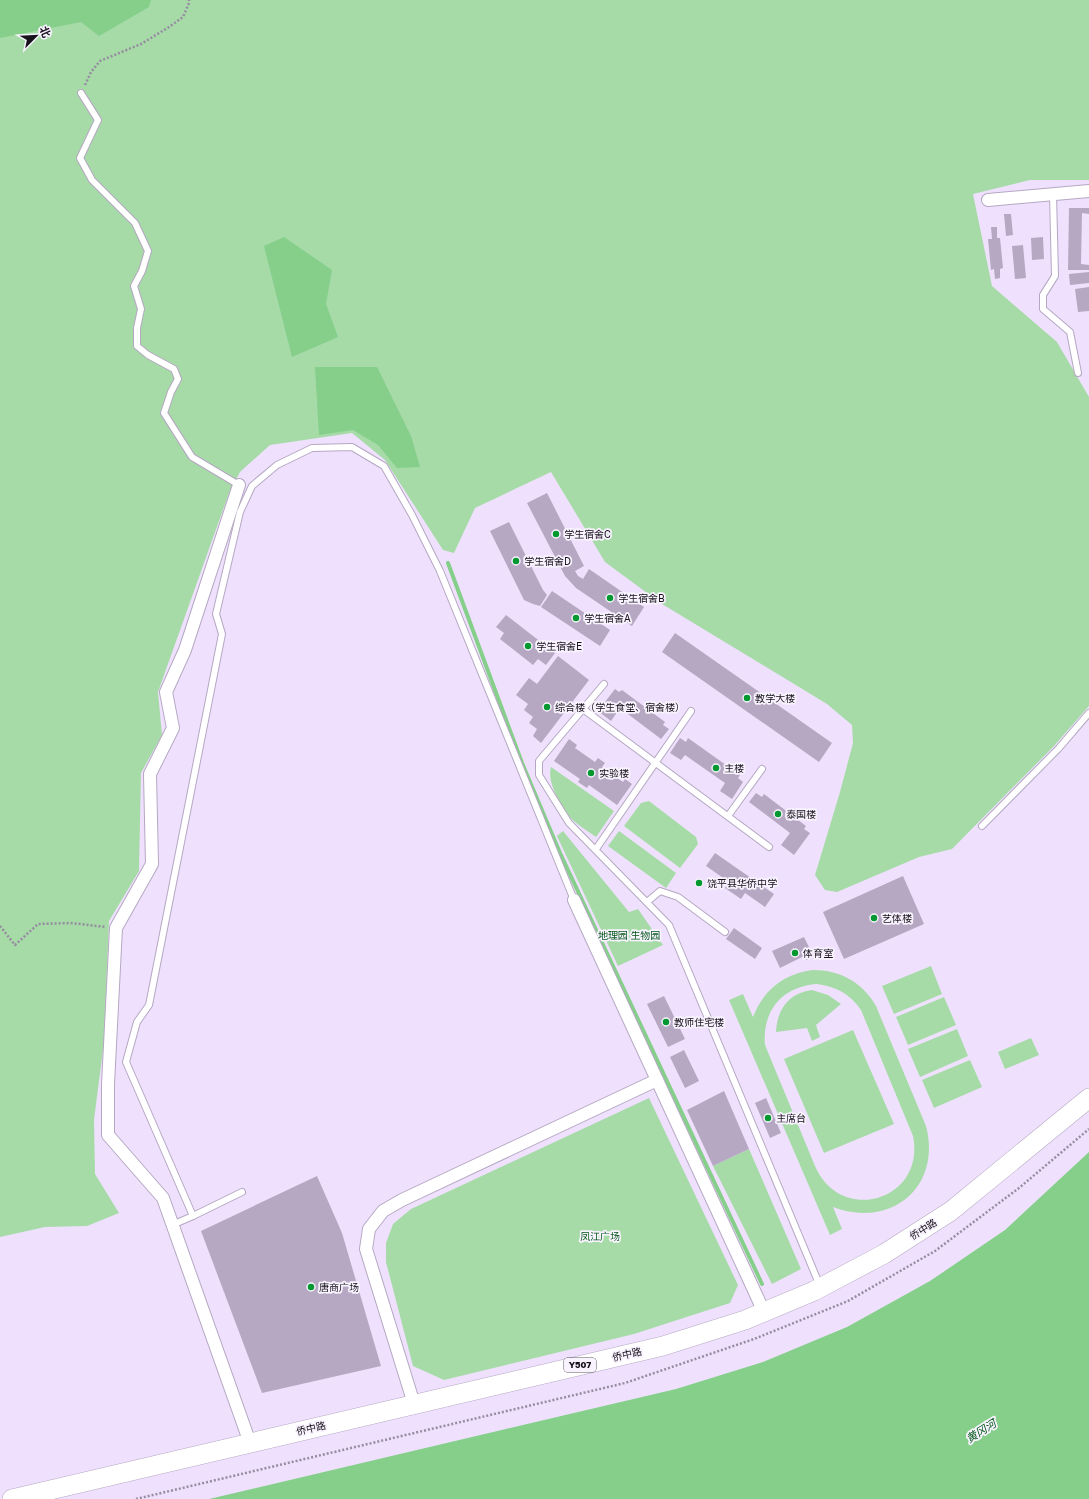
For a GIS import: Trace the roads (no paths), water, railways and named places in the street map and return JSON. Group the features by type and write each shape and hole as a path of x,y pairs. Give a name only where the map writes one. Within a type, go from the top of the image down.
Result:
{"main road":[{"name":"侨中路","path":"12,1499 663,1346 745,1320 821,1287 884,1254 951,1211 1089,1098"}],"street":[{"path":"988,200 1089,191"},
{"path":"239,485 185,650 166,692 173,728 150,774 152,864 116,928 108,1084 108,1135 163,1198 250,1443"},
{"path":"574,900 764,1312"},
{"path":"414,1404 366,1249 369,1229 383,1211 402,1200 657,1080"}],"lane":[{"path":"82,93 98,120 80,158 92,180 135,223 148,251 142,271 134,286 141,309 137,328 137,346 148,355 174,369 178,379 164,413 192,457 239,485"},
{"path":"1053,194 1055,276 1043,295 1042,309 1070,332 1078,373"},
{"path":"194,1216 126,1062 136,1022 149,1005 222,634 216,614 240,512 252,486 276,465 312,448 352,447 384,466 412,515 440,571 574,900"},
{"path":"604,684 539,761 539,774 569,823 669,925 821,1287"},
{"path":"583,709 769,847"},
{"path":"596,849 691,711"},
{"path":"982,826 1059,748 1089,714"},
{"path":"728,816 762,769"},
{"path":"647,902 660,891 678,897 725,932"},
{"path":"172,1225 194,1216 242,1192"}],"water":[{"path":"0,0 151,0 149,7 99,36 81,22 0,38"},
{"path":"284,237 332,270 326,304 338,337 292,357 264,246"},
{"path":"315,367 377,367 411,436 420,467 397,468 378,445 353,430 319,435"},
{"name":"黄冈河","path":"1089,1152 1089,1499 209,1499 676,1389 763,1362 847,1327 930,1281 1005,1230"}],"waterway":[{"path":"448,563 522,763 560,853 762,1284"}],"place":[{"name":"学生宿舍C","path":"556,534"},
{"name":"学生宿舍D","path":"516,561"},
{"name":"学生宿舍B","path":"610,598"},
{"name":"学生宿舍A","path":"576,618"},
{"name":"学生宿舍E","path":"528,646"},
{"name":"教学大楼","path":"747,698"},
{"name":"综合楼（学生食堂、宿舍楼）","path":"547,707"},
{"name":"主楼","path":"716,768"},
{"name":"实验楼","path":"591,773"},
{"name":"泰国楼","path":"778,814"},
{"name":"饶平县华侨中学","path":"699,883"},
{"name":"艺体楼","path":"874,918"},
{"name":"体育室","path":"795,953"},
{"name":"教师住宅楼","path":"666,1022"},
{"name":"主席台","path":"768,1118"},
{"name":"唐商广场","path":"311,1287"}],"park label":[{"name":"地理园 生物园","path":"629,935"},
{"name":"凤江广场","path":"600,1236"}]}
